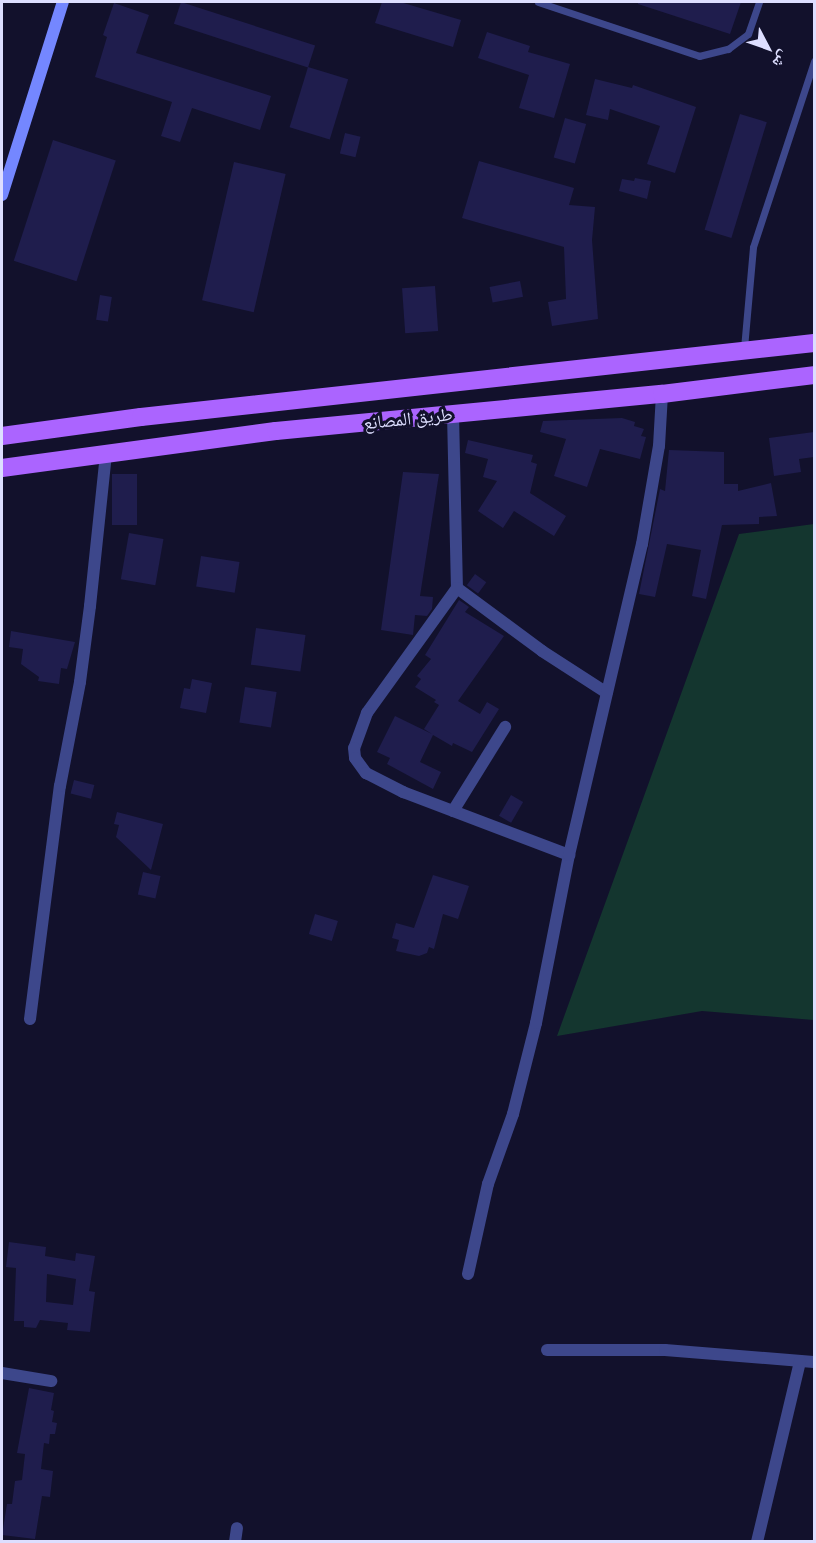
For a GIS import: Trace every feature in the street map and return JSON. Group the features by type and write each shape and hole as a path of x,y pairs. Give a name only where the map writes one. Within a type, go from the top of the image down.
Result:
{"main road":[{"name":"طريق المصانع","path":"2,436 141,417 814,344"},
{"name":"طريق المصانع","path":"2,468 276,431 662,394 814,375"}],"street":[{"path":"2,195 63,2"},
{"path":"468,1274 488,1184 513,1114 536,1023 569,855 655,476 662,394"},
{"path":"453,414 457,588 375,700 354,748 355,758 366,773 404,792 569,855"},
{"path":"30,1019 60,786 89,615 106,454"},
{"path":"457,588 542,651 607,693"},
{"path":"453,811 505,727"},
{"path":"546,1350 665,1350 814,1362"},
{"path":"757,1542 800,1361"},
{"path":"2,1373 51,1381"},
{"path":"235,1542 237,1528"}],"lane":[{"path":"538,2 699,56 728,49 748,34 759,2"},
{"path":"744,352 753,247 814,61"}],"green space":[{"path":"814,524 814,1020 702,1011 557,1036 739,534"}],"building":[{"path":"181,2 315,46 308,67 174,24"},
{"path":"382,2 400,2 461,20 453,47 375,23"},
{"path":"638,2 741,2 730,34 638,4"},
{"path":"114,3 149,15 136,53 271,96 260,130 192,108 180,142 161,136 172,102 95,77 107,37 103,35"},
{"path":"487,32 530,46 528,52 570,64 554,118 519,108 529,75 478,58"},
{"path":"308,67 348,79 330,140 290,127"},
{"path":"595,79 632,88 633,85 696,107 675,173 647,164 660,126 610,109 608,120 586,115"},
{"path":"740,114 767,122 731,238 705,230"},
{"path":"565,118 586,124 575,163 554,157"},
{"path":"345,133 361,137 355,157 340,153"},
{"path":"53,140 116,160 77,281 14,261"},
{"path":"479,161 574,188 569,205 595,207 592,240 598,319 552,326 548,302 566,299 564,247 462,218"},
{"path":"234,162 286,174 254,312 202,300"},
{"path":"635,178 651,181 647,199 619,191 622,179 634,181"},
{"path":"520,281 523,297 493,303 490,287"},
{"path":"435,286 438,331 405,333 402,288"},
{"path":"100,295 112,297 108,322 96,320"},
{"path":"622,418 635,422 634,426 644,429 641,436 646,437 640,459 600,449 587,487 554,476 566,439 540,432 543,421"},
{"path":"814,432 814,457 799,459 801,472 774,476 769,438"},
{"path":"468,440 533,455 531,462 537,464 530,493 566,516 554,536 514,511 503,528 478,511 497,481 483,477 488,459 465,453"},
{"path":"669,450 724,452 724,484 738,484 738,491 771,483 777,516 759,517 759,524 722,525 706,599 692,596 701,550 667,544 655,597 639,594 660,489 665,491"},
{"path":"403,472 439,474 420,596 433,597 432,609 427,616 415,615 413,635 381,630"},
{"path":"112,474 137,474 137,525 112,525"},
{"path":"129,533 163,539 155,585 121,579"},
{"path":"201,556 240,562 235,593 196,587"},
{"path":"475,574 486,582 478,594 467,585"},
{"path":"459,600 469,607 465,612 504,636 458,701 480,714 487,702 499,709 472,752 453,743 452,746 433,735 420,762 441,772 433,789 387,764 390,758 377,752 395,716 432,734 424,729 439,705 434,702 436,700 415,687 421,679 417,676 431,659 425,655"},
{"path":"256,628 306,635 300,672 251,665"},
{"path":"11,631 75,642 67,669 61,668 59,684 38,681 39,677 21,664 23,649 9,647"},
{"path":"192,679 212,683 206,713 180,708 184,688 190,689"},
{"path":"245,687 277,692 271,728 239,723"},
{"path":"74,780 94,785 91,799 71,794"},
{"path":"511,795 523,802 511,823 499,816"},
{"path":"117,812 163,824 151,870 116,837 119,825 114,824"},
{"path":"143,872 161,876 155,898 138,894"},
{"path":"433,875 469,886 458,919 443,914 434,949 429,947 427,953 419,956 396,951 399,940 392,938 396,923 414,928"},
{"path":"315,914 338,921 332,941 309,934"},
{"path":"9,1242 46,1247 45,1256 75,1261 76,1253 95,1256 89,1291 95,1292 90,1332 67,1330 68,1323 40,1320 36,1328 24,1327 24,1321 14,1321 16,1268 6,1267","holes":["47,1274 76,1279 73,1305 46,1302"]},
{"path":"29,1388 54,1393 51,1410 54,1411 52,1422 57,1423 55,1434 50,1434 49,1444 44,1443 41,1469 53,1471 50,1497 42,1496 35,1539 2,1535 7,1504 12,1504 15,1481 22,1480 25,1454 17,1453"}]}
